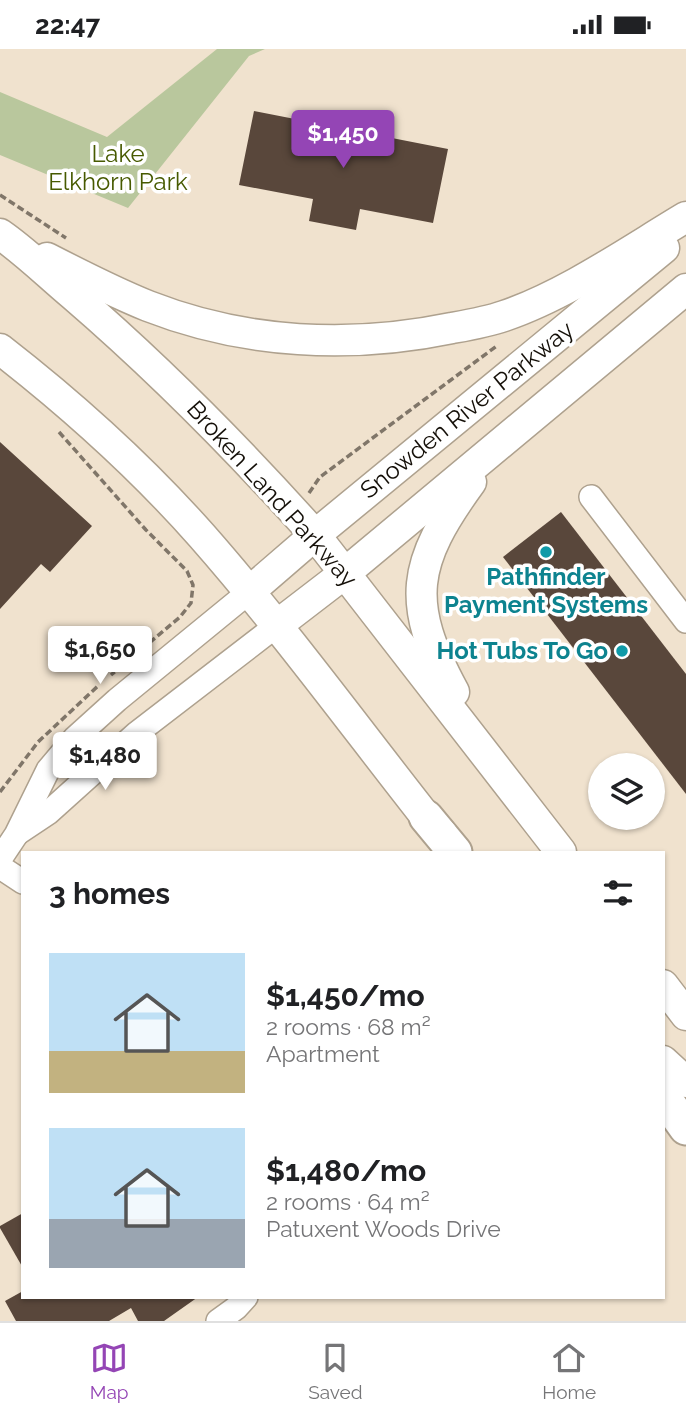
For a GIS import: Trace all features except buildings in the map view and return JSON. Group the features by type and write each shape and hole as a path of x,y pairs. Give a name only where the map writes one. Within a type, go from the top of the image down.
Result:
{"highway":[{"path":"426,817 456,851"},
{"path":"665,1099 686,1128"}],"main road":[{"path":"2,235 138,302 208,325 264,336 320,341 364,340 415,336 504,316 573,285 686,217"},
{"name":"Snowden River Parkway","path":"249,592 315,534 686,230"},
{"name":"Broken Land Parkway","path":"2,235 100,318 186,398 315,534 560,851"},
{"name":"Snowden River Parkway","path":"276,626 345,573 686,289"},
{"path":"0,349 43,382 125,456 201,534 426,817"},
{"path":"493,763 429,641 422,617 422,590 425,562 444,519 497,446"},
{"path":"665,988 686,1015"},
{"path":"665,1063 686,1082"}],"street":[{"path":"592,497 686,621"},
{"path":"0,859 16,835 48,770 75,739 117,700 249,592"},
{"path":"16,835 48,813 137,733 276,626"},
{"path":"0,867 21,881"},
{"path":"218,1321 244,1299"}],"path":[{"path":"0,195 75,245"},
{"path":"306,496 320,477 505,338"},
{"path":"56,428 146,530 187,571 193,581 193,590"}],"green space":[{"name":"Lake Elkhorn Park","path":"217,49 265,49 249,56 128,208 0,155 0,92 107,137"}],"place":[{"name":"Pathfinder Payment Systems","path":"546,552"},
{"name":"Hot Tubs To Go","path":"622,651"}]}
